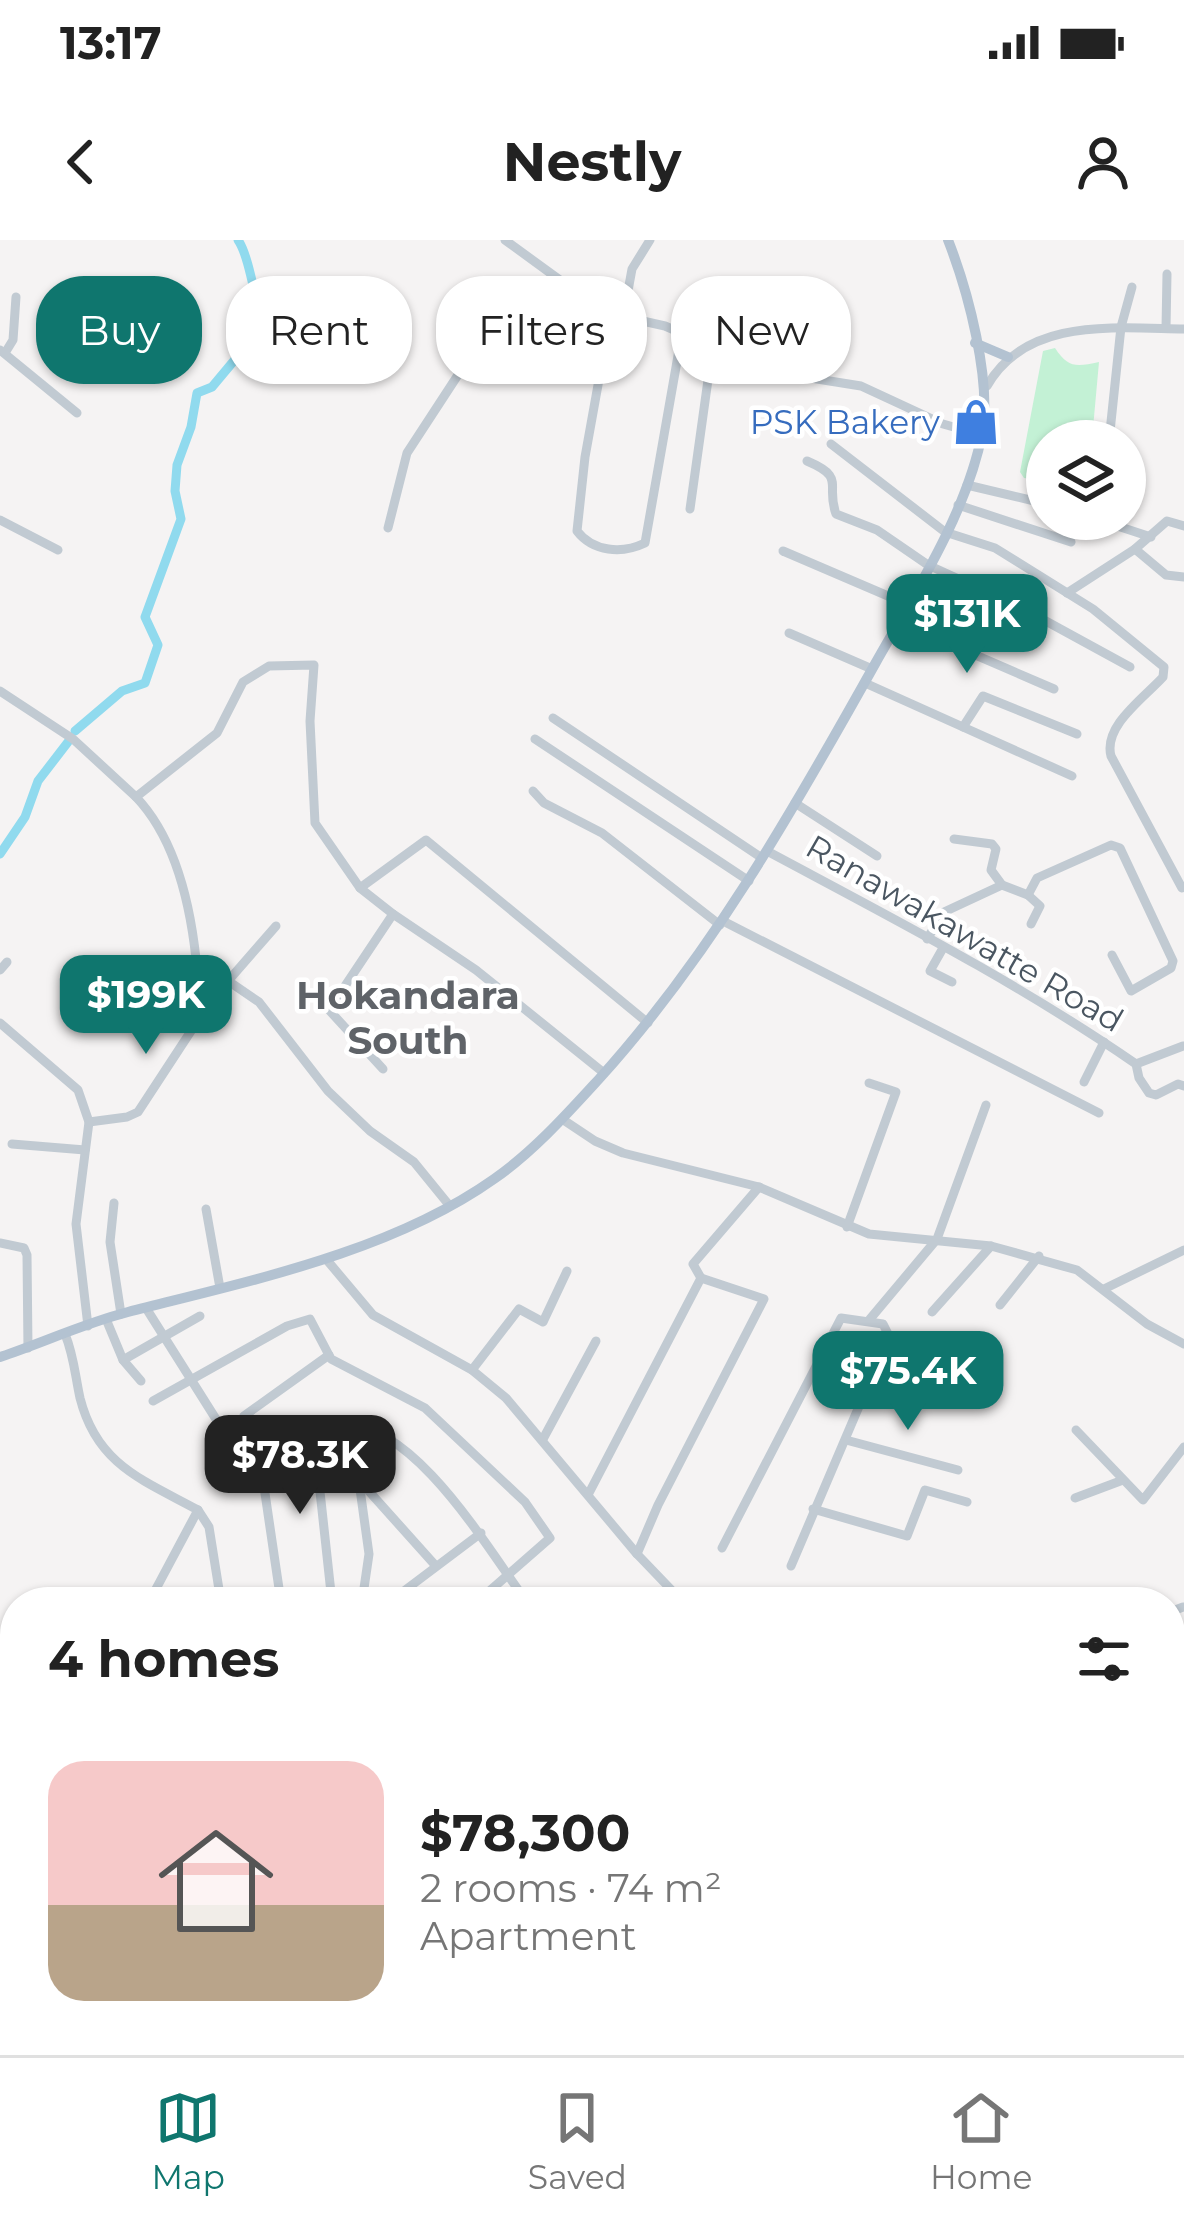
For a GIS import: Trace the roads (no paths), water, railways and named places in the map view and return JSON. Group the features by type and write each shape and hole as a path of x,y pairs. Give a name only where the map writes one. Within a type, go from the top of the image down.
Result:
{"main road":[{"path":"0,1357 121,1314 326,1259 449,1205 495,1179 562,1119 648,1023 721,923 795,803 909,604 968,485 982,435 987,386 948,240"},
{"path":"975,344 1008,357"}],"street":[{"path":"631,276 650,240"},
{"path":"511,242 556,276"},
{"path":"1166,328 1167,274"},
{"path":"1111,420 1121,327 1132,287"},
{"path":"16,297 13,340 3,351 77,413"},
{"path":"987,386 1008,357 1053,334 1121,327 1184,328"},
{"path":"388,528 407,453 452,384"},
{"path":"598,384 577,531 602,548 632,549 645,543 673,384"},
{"path":"690,508 707,384"},
{"path":"848,384 982,435"},
{"path":"831,444 945,532 994,548 1118,627 1164,667 1162,677 1108,745 1182,888"},
{"path":"807,461 832,476 831,502 836,514 878,530 928,565 1022,608 1130,667"},
{"path":"968,485 1026,499"},
{"path":"958,506 1072,542"},
{"path":"0,520 58,550"},
{"path":"1067,593 1135,549 1167,521 1184,526"},
{"path":"1146,535 1151,537"},
{"path":"1135,549 1166,575 1184,578"},
{"path":"782,550 909,604"},
{"path":"899,622 1054,688"},
{"path":"789,633 872,669"},
{"path":"136,797 217,733 243,682 269,666 314,665 310,721 314,823 360,887 476,970 604,1073"},
{"path":"865,683 1072,776"},
{"path":"0,691 73,739 155,818 168,839 196,959 259,1002 328,1091 370,1131 414,1162 449,1205"},
{"path":"963,727 982,696 1078,734"},
{"name":"Ranawakawatte Road","path":"553,718 764,854 1015,986 1136,1064 1138,1078 1149,1093 1184,1086"},
{"path":"535,739 749,880"},
{"path":"533,791 544,802 602,833 721,923 1100,1114"},
{"path":"795,803 877,856"},
{"path":"954,838 992,844 996,849 991,870 1002,885 1040,902 1030,923"},
{"path":"360,887 426,840 648,1023"},
{"path":"1028,896 1036,878 1112,844 1120,848 1173,961 1171,968 1131,991 1112,956"},
{"path":"927,939 944,912 1002,885"},
{"path":"383,1069 329,1010 393,914"},
{"path":"229,981 276,926"},
{"path":"943,948 930,971 952,982"},
{"path":"89,1122 127,1118 138,1112 210,1002"},
{"path":"0,1023 78,1090 89,1122 76,1223 88,1325"},
{"path":"1084,1082 1104,1042"},
{"path":"1136,1064 1183,1046"},
{"path":"847,1227 896,1093 869,1083"},
{"path":"870,1319 938,1239 986,1105"},
{"path":"562,1119 623,1153 759,1187 847,1227 902,1239 992,1246 1078,1270 1148,1324 1184,1344"},
{"path":"12,1144 85,1150"},
{"path":"637,1554 764,1299 700,1278 693,1264 759,1187"},
{"path":"114,1203 110,1242 121,1314"},
{"path":"206,1209 220,1288"},
{"path":"0,1243 24,1248 27,1255 28,1348"},
{"path":"932,1312 992,1246"},
{"path":"1104,1289 1184,1250"},
{"path":"1000,1305 1039,1256"},
{"path":"326,1259 373,1315 472,1370 506,1398 665,1587"},
{"path":"472,1370 519,1309 543,1322 567,1271"},
{"path":"589,1493 700,1278"},
{"path":"146,1308 226,1435 257,1439 313,1427 351,1424 373,1428 402,1446 481,1533 515,1587"},
{"path":"123,1360 200,1316"},
{"path":"722,1548 841,1318 870,1319 884,1324 889,1336 791,1566"},
{"path":"106,1319 123,1360 141,1382"},
{"path":"153,1401 287,1326 310,1319 329,1355 425,1408 525,1502 550,1538 493,1587"},
{"path":"65,1334 76,1359 80,1398 97,1440 122,1469 198,1510 209,1527 218,1587"},
{"path":"543,1439 596,1341"},
{"path":"279,1587 257,1439 244,1416 329,1355"},
{"path":"351,1424 369,1554 364,1587"},
{"path":"313,1427 330,1587"},
{"path":"1076,1430 1143,1500 1184,1447"},
{"path":"846,1440 958,1470"},
{"path":"356,1477 434,1565"},
{"path":"1075,1498 1123,1480"},
{"path":"813,1509 907,1536 925,1490 967,1502"},
{"path":"157,1587 198,1510"},
{"path":"408,1587 481,1533"}],"waterway":[{"path":"75,731 122,691 145,683 158,645 145,617 181,519 175,491 177,465 197,393 212,387 263,326 238,240"},
{"path":"0,854 25,817 38,781 68,742"}],"place":[{"name":"PSK Bakery","path":"976,422"}],"district":[{"name":"Hokandara South","path":"408,1018"}]}
